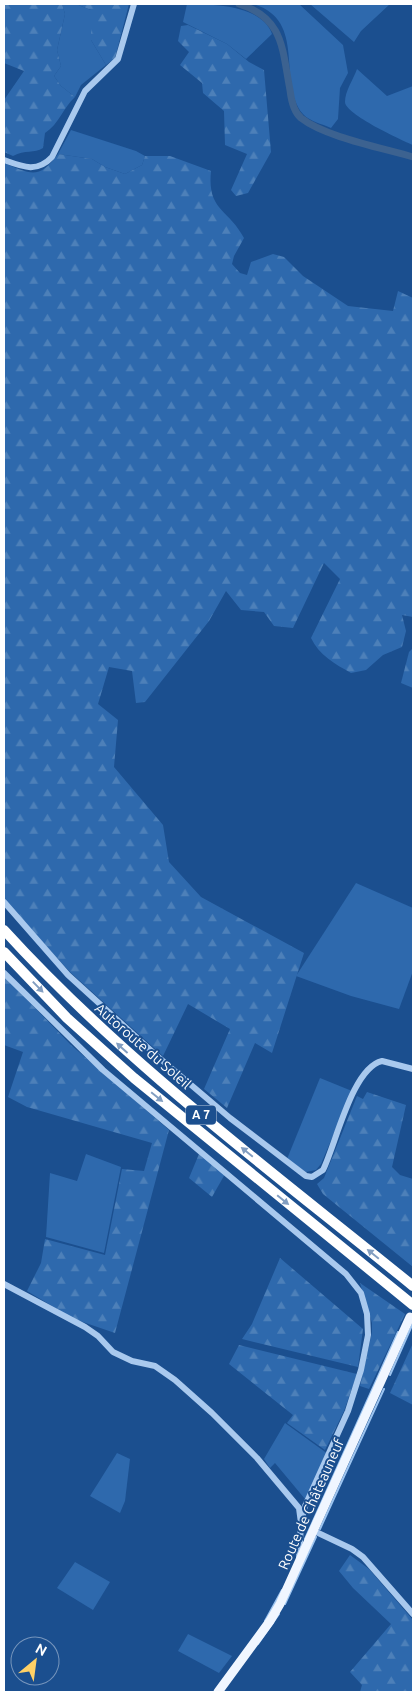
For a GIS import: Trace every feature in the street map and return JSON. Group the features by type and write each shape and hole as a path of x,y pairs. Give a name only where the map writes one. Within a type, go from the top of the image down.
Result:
{"highway":[{"name":"Autoroute du Soleil","path":"4,930 76,1006 144,1067 412,1286"},
{"name":"Autoroute du Soleil","path":"4,952 67,1018 134,1078 413,1305"}],"main road":[{"name":"Route de Châteauneuf","path":"218,1692 270,1621 314,1531 410,1317"}],"street":[{"path":"4,160 35,168 45,164 52,157 85,91 118,59 134,4"},
{"path":"4,902 68,975 157,1056 230,1118 306,1176 312,1177 323,1170 357,1086 370,1066 382,1061 413,1069"},
{"path":"4,973 103,1070 346,1274 361,1293 369,1324 361,1370 348,1411 305,1506 298,1540 299,1563"},
{"path":"4,1284 85,1327 98,1336 113,1352 132,1361 156,1366 175,1380 257,1458 298,1508 301,1523"},
{"path":"314,1531 352,1549 363,1557 413,1614"}],"green space":[{"path":"4,4 62,4 65,14 57,50 61,66 54,76 61,86 75,97 54,125 45,133 43,148 13,156 4,152 4,100 24,71 4,63"},
{"path":"62,4 76,4 91,10 91,40 106,65 81,85 75,97 61,86 54,76 61,66 57,50 65,14"},
{"path":"76,4 129,4 115,58 106,65 91,40 91,10"},
{"path":"187,4 222,6 247,12 267,24 272,34 246,59 227,44 183,22"},
{"path":"253,4 299,4 343,45 348,73 340,88 338,119 331,128 303,114 295,101 286,37 280,23 270,12"},
{"path":"310,4 390,4 361,31 354,42"},
{"path":"188,25 227,44 249,62 264,70 271,152 248,193 236,196 231,190 247,154 225,145 224,111 203,93 202,83 180,65 189,52 178,41 181,26"},
{"path":"357,69 387,96 413,86 413,145 363,120 347,107 345,102 346,94"},
{"path":"71,130 136,151 145,156 142,165 125,174 105,167 92,159 58,154"},
{"path":"58,154 92,159 105,167 125,174 142,165 145,156 170,156 211,171 212,194 215,202 232,220 244,238 234,256 232,264 240,273 247,275 251,262 273,254 284,257 303,276 348,306 393,311 398,291 413,298 413,617 402,615 406,631 402,647 383,655 366,670 351,673 333,662 318,649 311,638 340,579 324,563 293,628 274,626 264,612 241,610 226,591 209,621 145,702 136,703 132,671 109,667 98,704 118,720 114,767 163,825 169,862 201,897 304,953 272,1053 255,1043 227,1108 204,1089 230,1029 188,1004 163,1056 70,972 4,900 4,163 28,172 40,171"},
{"path":"413,648 413,688 401,683 409,652"},
{"path":"356,883 413,908 413,971 399,1009 351,996 296,976"},
{"path":"4,976 71,1045 169,1130 115,1333 74,1319 27,1291 41,1263 45,1239 105,1255 122,1169 144,1171 152,1143 27,1107 8,1097 23,1052 4,1045"},
{"path":"320,1078 352,1091 321,1164 316,1170 306,1172 287,1159"},
{"path":"367,1092 406,1105 392,1167 400,1175 413,1179 413,1267 323,1194 317,1184 324,1178 357,1096 363,1099"},
{"path":"86,1154 121,1167 104,1253 46,1237 50,1173 77,1181"},
{"path":"199,1154 225,1174 212,1197 189,1178"},
{"path":"280,1258 363,1329 358,1367 242,1339 252,1324"},
{"path":"360,1283 405,1314 369,1389 360,1386 372,1332 372,1323"},
{"path":"413,1343 413,1405 390,1393"},
{"path":"239,1345 357,1374 344,1411 325,1450 287,1423 293,1415 229,1364"},
{"path":"285,1423 328,1454 305,1499 275,1463 270,1468 264,1459"},
{"path":"117,1453 130,1459 125,1501 120,1513 90,1496"},
{"path":"350,1555 369,1569 413,1620 413,1692 360,1692 362,1685 350,1672 391,1624 353,1588 339,1571"},
{"path":"75,1562 110,1582 93,1610 57,1588"},
{"path":"188,1634 232,1656 219,1673 178,1651"}],"waterway":[{"path":"239,4 254,10 273,27 282,48 293,105 301,118 324,131 413,157"},
{"path":"390,1375 413,1323"},
{"path":"305,1539 398,1332"},
{"path":"320,1529 384,1389"},
{"path":"285,1604 316,1537"},
{"path":"265,1621 282,1590"},
{"path":"258,1644 279,1614"}]}
